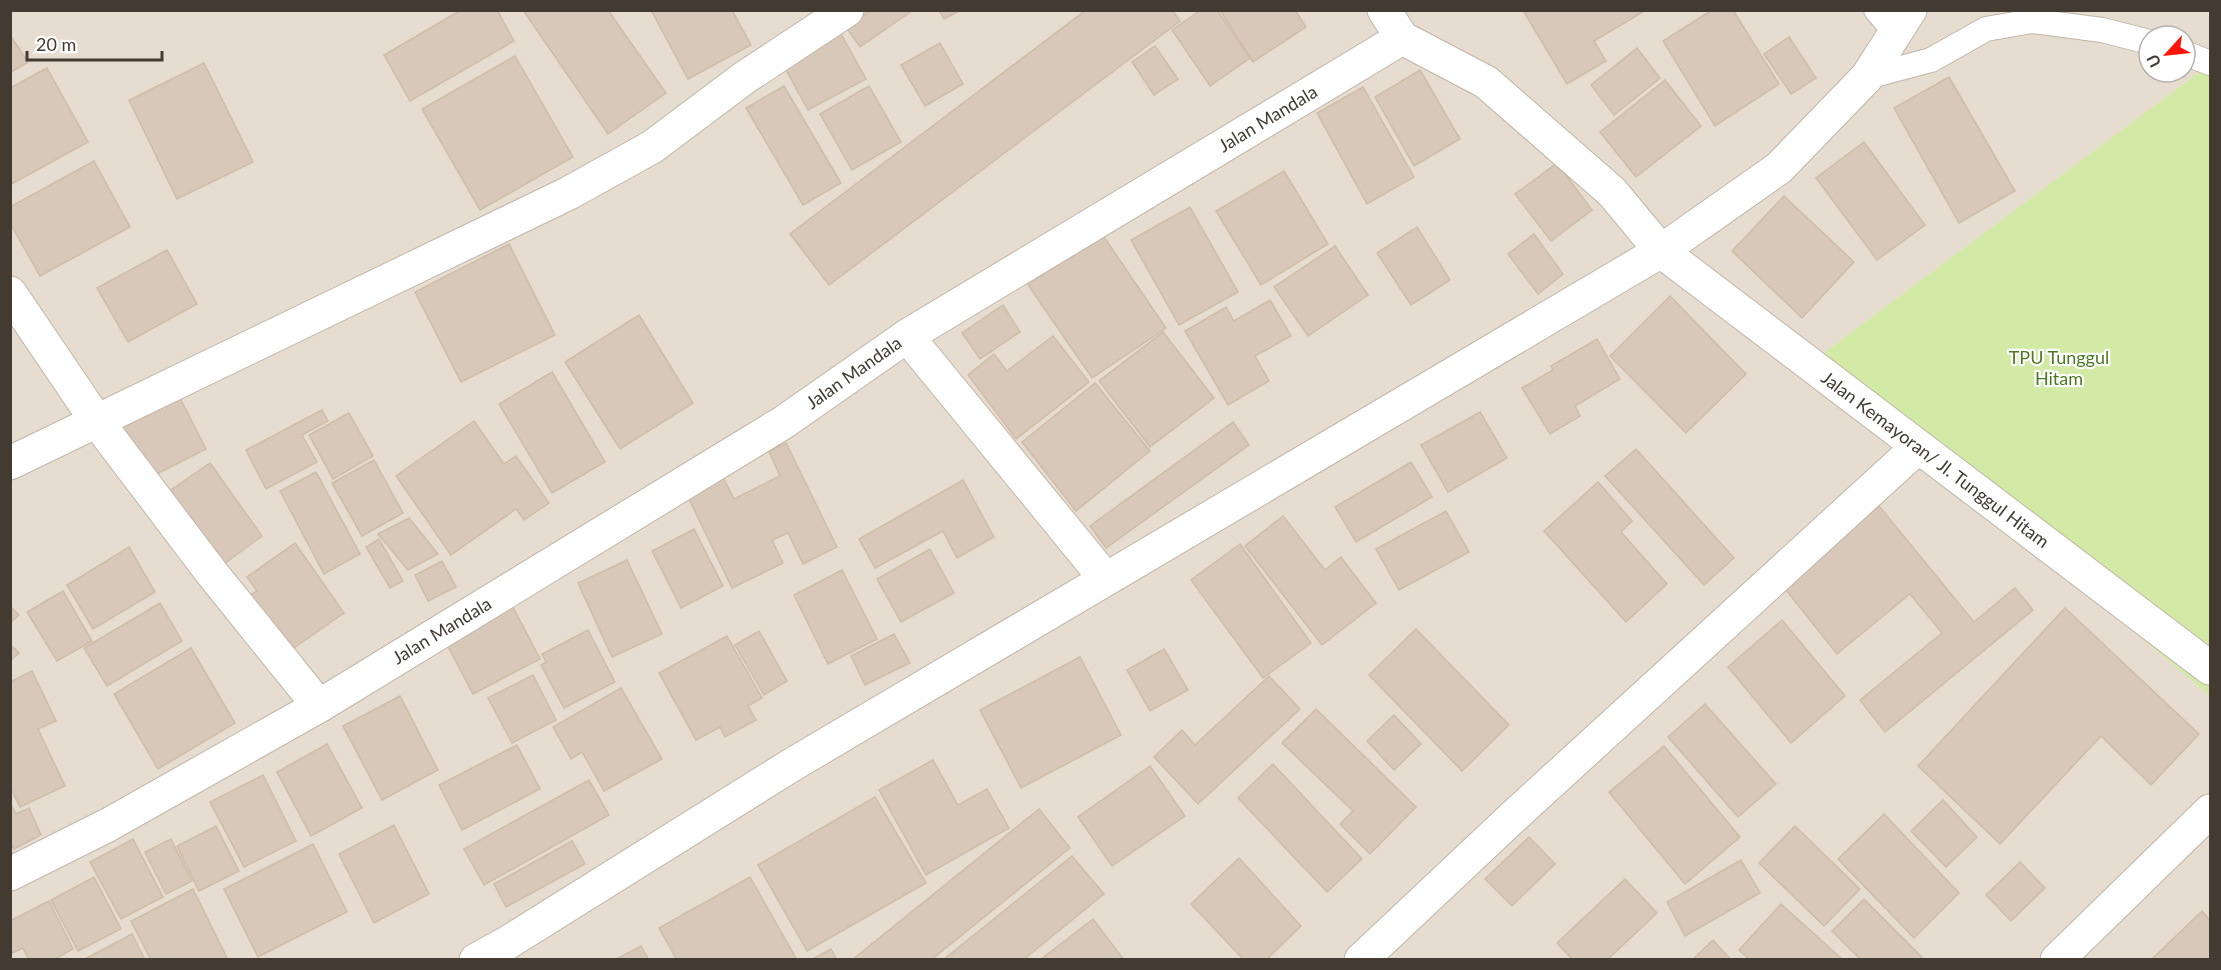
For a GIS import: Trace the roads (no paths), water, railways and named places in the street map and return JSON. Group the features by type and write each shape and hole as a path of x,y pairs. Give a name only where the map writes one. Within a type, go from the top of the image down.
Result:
{"street":[{"path":"10,463 569,193 652,147 744,78 847,10"},
{"path":"1384,10 1402,38 1486,82 1612,192 1661,251"},
{"path":"476,960 507,943 790,766 1661,251 1779,168 1867,77 1894,18"},
{"name":"Jalan Mandala","path":"10,874 108,825 319,706 784,422 907,336 1402,38"},
{"name":"Jalan Kemayoran/ Jl. Tunggul Hitam","path":"1661,251 2211,668"},
{"path":"10,293 96,420 212,572 319,706"},
{"path":"907,336 1105,578"},
{"path":"1361,960 1513,817 1918,447"},
{"path":"2057,960 2211,811"}],"lane":[{"path":"1867,77 1931,60 1986,29 2032,21 2102,30 2137,39"}],"park label":[{"name":"TPU Tunggul Hitam","path":"2059,368"}]}
